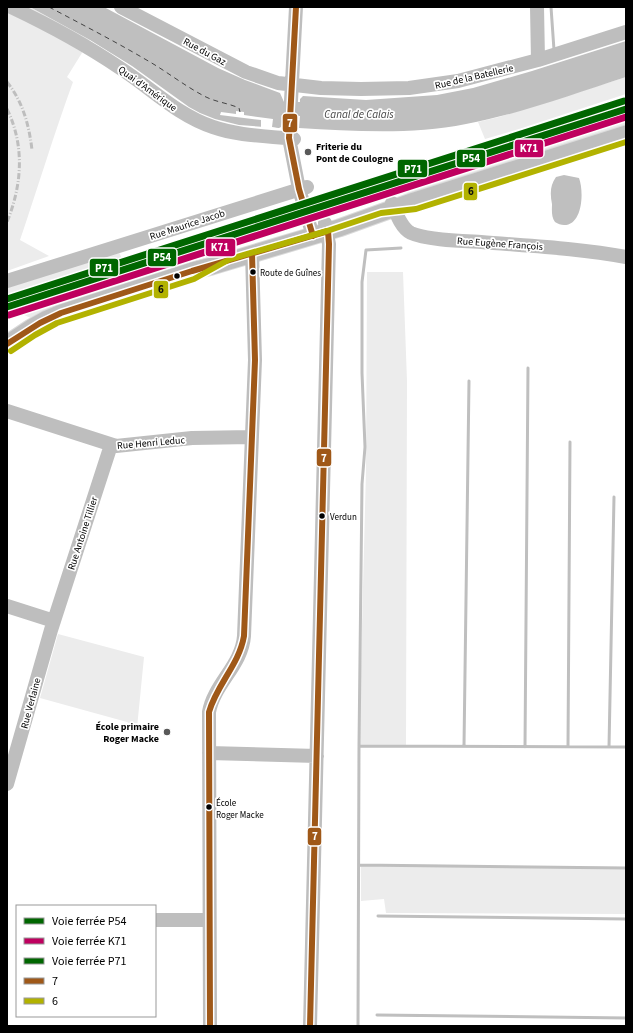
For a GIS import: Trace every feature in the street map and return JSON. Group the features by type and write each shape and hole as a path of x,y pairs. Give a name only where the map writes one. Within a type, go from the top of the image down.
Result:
{"main road":[{"path":"7,344 31,328 54,316 192,271 252,254 372,207 393,206 414,201 626,134"},
{"path":"192,271 227,252 319,229"}],"street":[{"name":"Quai d'Amérique","path":"11,7 59,31 122,68 191,118 236,133 291,134"},
{"name":"Rue du Gaz","path":"121,7 241,70 292,90"},
{"path":"296,7 291,134 303,188 319,229 329,244 310,1026"},
{"path":"537,7 538,60"},
{"name":"Rue de la Batellerie","path":"292,90 417,88 458,82 538,60 626,32"},
{"name":"Rue Maurice Jacob","path":"7,281 303,188"},
{"name":"Rue Eugène François","path":"393,206 406,229 416,234 465,241 559,247 626,257"},
{"path":"210,1026 209,716 212,701 239,654 244,642 255,349 252,254"},
{"name":"Rue Henri Leduc","path":"7,411 111,445 121,446 192,438 252,437"},
{"name":"Rue Antoine Tillier","path":"54,621 111,445"},
{"path":"7,606 54,621"},
{"name":"Rue Verlaine","path":"7,784 54,621"},
{"path":"209,753 317,756"},
{"path":"156,920 209,920"}],"shaded area":[{"path":"7,7 30,7 90,40 67,77 73,82 20,240 49,256 7,271"},
{"path":"626,77 626,94 519,129 485,139 478,122 499,117"},
{"path":"626,116 626,129 414,192 382,197 380,192"},
{"path":"119,252 122,259 7,296 7,288"},
{"path":"367,272 403,272 407,381 406,746 359,746 366,470"},
{"path":"127,273 130,285 33,319 22,314 7,319 7,311"},
{"path":"58,634 144,657 137,728 127,722 40,698"},
{"path":"361,864 626,867 626,914 386,913 384,899 361,901"}],"water":[{"name":"Canal de Calais","path":"30,7 104,7 218,68 280,93 284,102 300,102 300,99 303,96 366,100 437,95 473,88 626,41 626,77 506,115 466,124 424,130 382,131 299,128 300,116 283,117 281,127 279,128 239,125 215,119 189,107 132,66 90,40"},
{"path":"564,175 579,178 581,184 581,199 578,214 575,219 570,224 561,225 555,222 553,218 551,193 556,177"}],"pier":[{"path":"236,111 244,112 244,115 273,119 272,127 277,128 276,130 261,129 261,120 220,115 221,112 236,114"}],"waterway":[{"path":"551,7 554,50"},
{"path":"401,248 366,250 362,282 362,373 365,447 362,484 359,746 626,747"},
{"path":"525,747 528,368"},
{"path":"464,746 469,381"},
{"path":"568,746 570,442"},
{"path":"609,747 614,497"},
{"path":"358,1026 359,746"},
{"path":"359,865 626,868"},
{"path":"378,916 626,919"},
{"path":"377,1015 626,1018"}],"ferry route":[{"path":"49,7 142,57 191,89 213,100 239,108 240,112"}],"railway":[{"path":"7,82 13,90 24,114 32,150"},
{"path":"7,109 13,123 19,151 16,194 7,222"}],"rail line":[{"name":"P71","path":"7,299 624,101"},
{"name":"P54","path":"7,307 626,109"},
{"name":"K71","path":"9,315 626,117"}],"transit line":[{"name":"7","path":"296,7 289,138 299,189 313,236"},
{"name":"6","path":"11,351 57,323 194,279 230,259 327,231 381,213 416,209 626,142"},
{"name":"7","path":"7,344 40,323 61,313 192,271 328,231 329,244 310,1026"},
{"name":"7","path":"210,1026 209,712 217,692 238,656 244,636 255,360 252,253"}],"place":[{"name":"Friterie du Pont de Coulogne","path":"308,152"},
{"name":"Route de Guînes","path":"253,272"},
{"name":"Verdun","path":"322,516"},
{"name":"École primaire Roger Macke","path":"167,732"},
{"name":"École Roger Macke","path":"209,807"}]}
